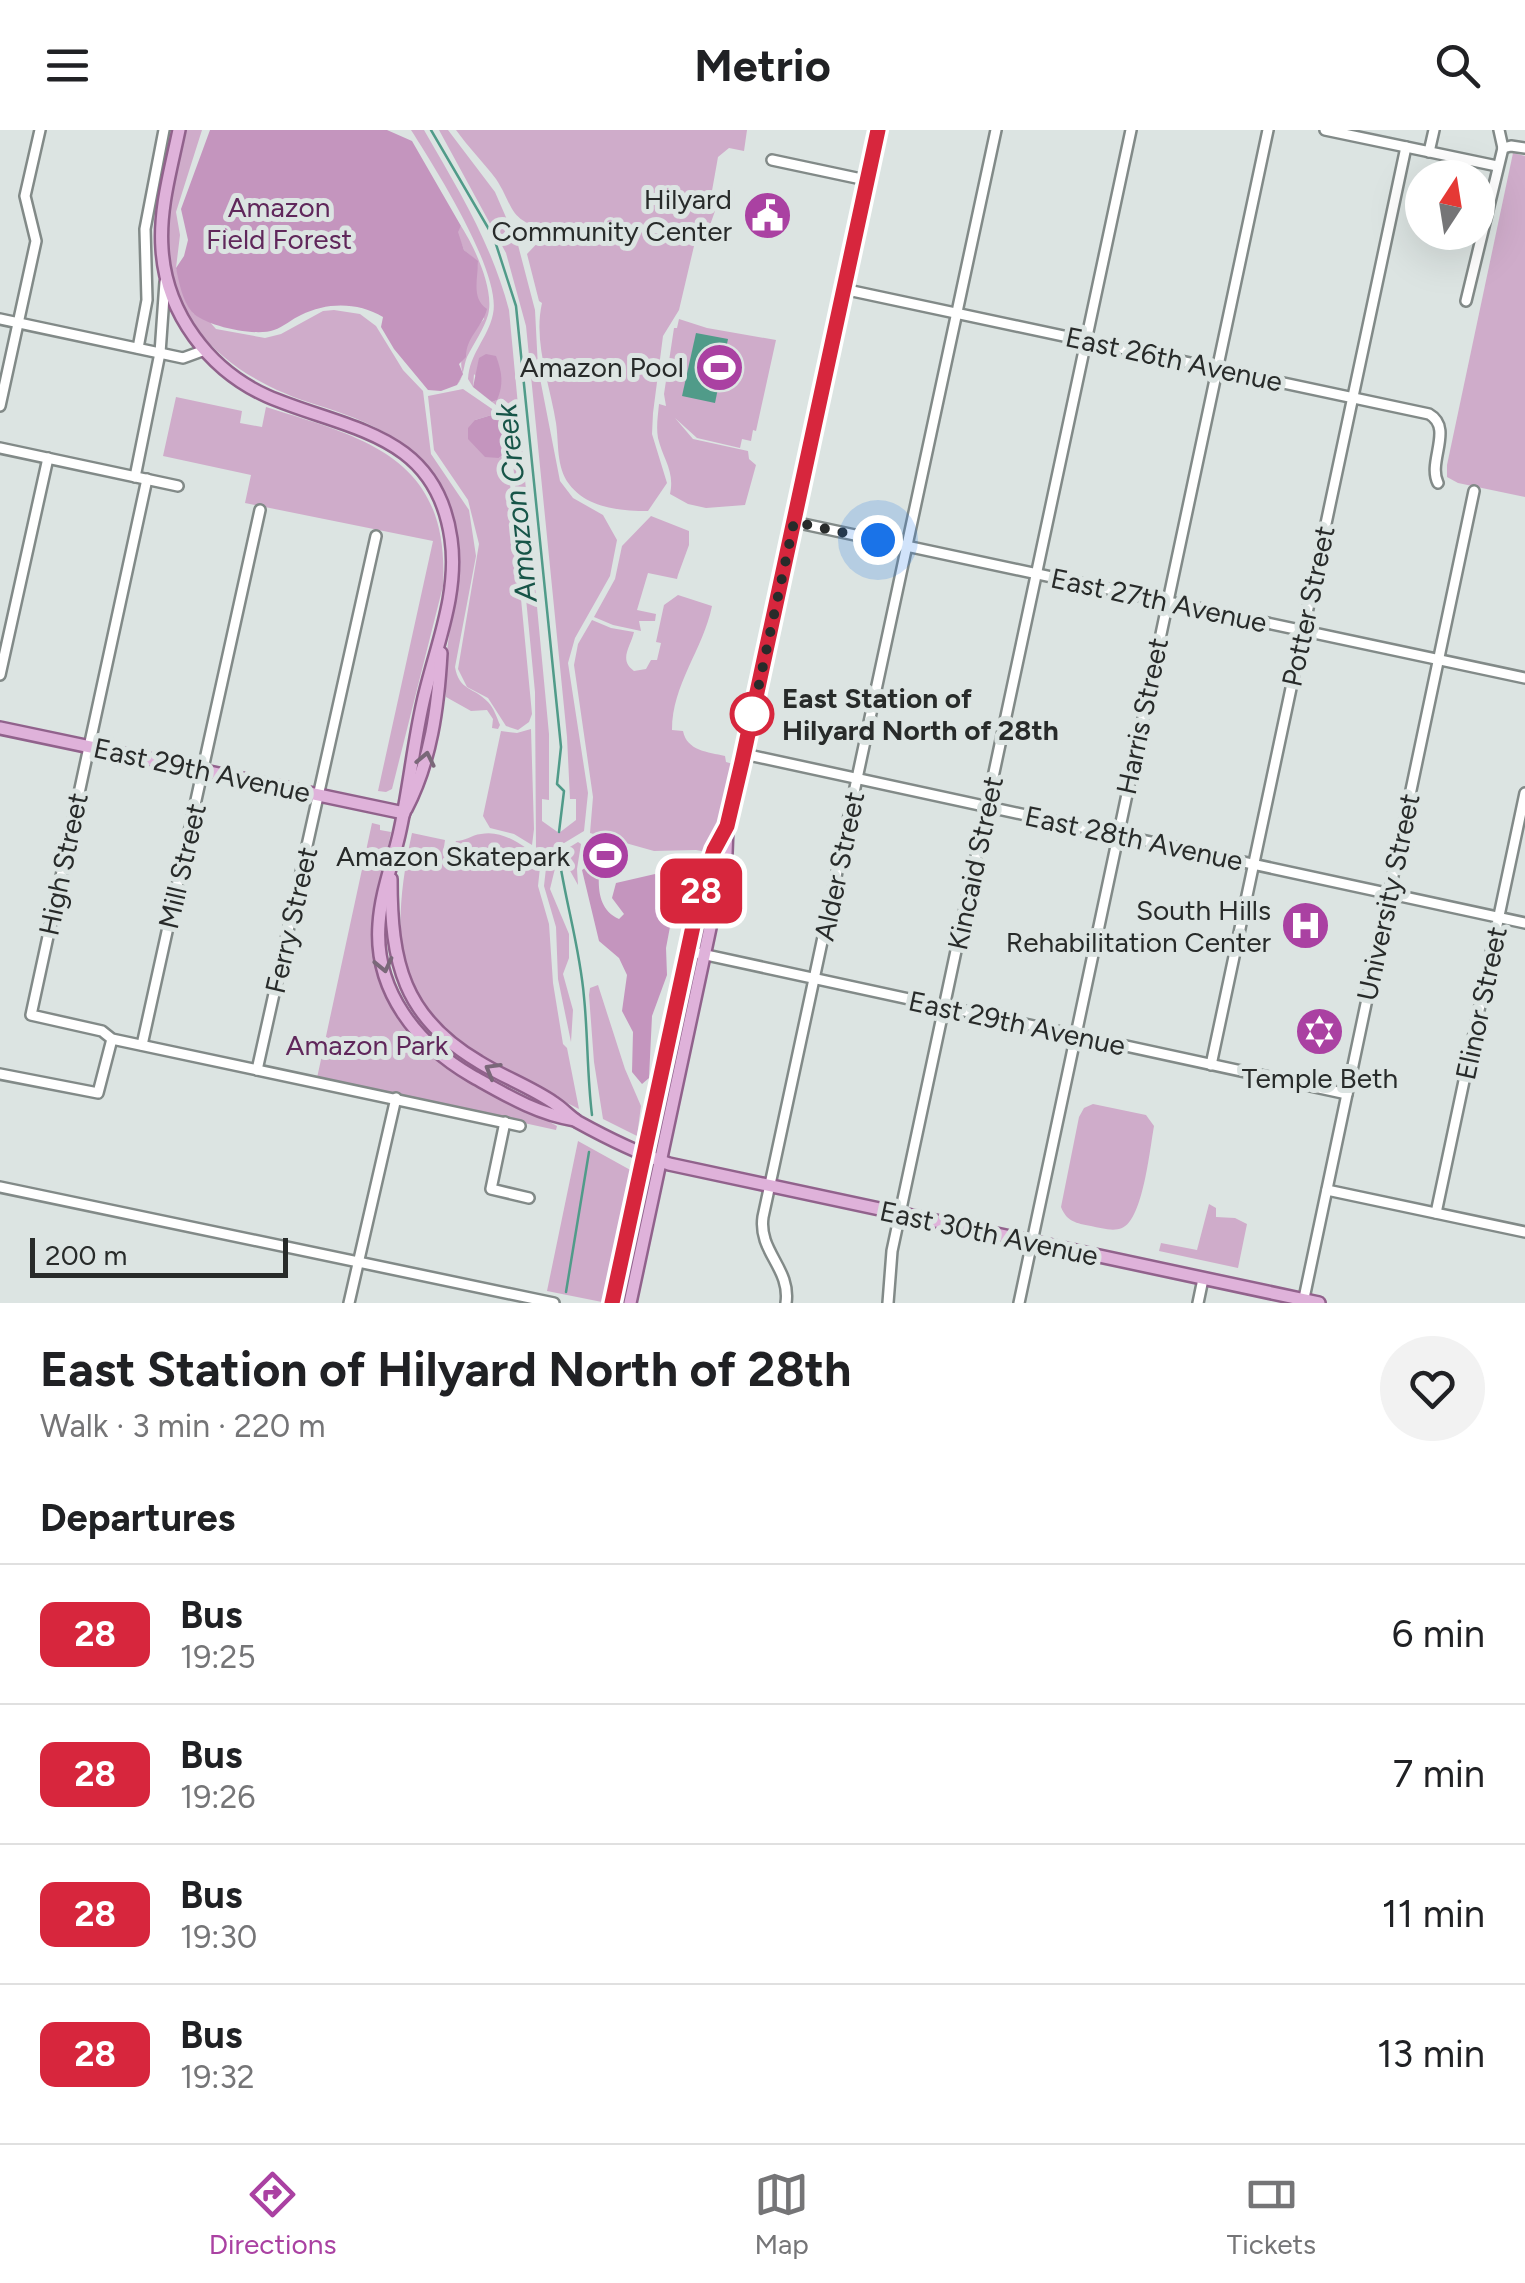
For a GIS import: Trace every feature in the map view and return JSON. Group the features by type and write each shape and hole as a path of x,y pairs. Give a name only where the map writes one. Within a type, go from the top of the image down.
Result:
{"main road":[{"path":"164,269 164,204 179,130"},
{"path":"612,1303 707,870 727,826 744,754 878,130"},
{"name":"East 30th Avenue","path":"164,269 183,320 205,350 246,385 373,433 412,460 436,494 451,536 452,582 407,777 404,814 391,870 392,926 409,994 424,1019 453,1046 554,1102 575,1120 660,1161 1319,1303"},
{"name":"East 29th Avenue","path":"0,728 404,814"},
{"path":"630,1303 726,853 727,826"}],"street":[{"path":"0,406 36,241 25,196 40,130"},
{"path":"138,348 147,300 145,228 162,130"},
{"name":"Alder Street","path":"786,1303 788,1285 784,1273 761,1234 769,1186 996,130"},
{"name":"Kincaid Street","path":"888,1303 890,1262 1132,130"},
{"name":"Harris Street","path":"1019,1303 1268,130"},
{"path":"1325,130 1498,166"},
{"path":"1429,152 1434,130"},
{"path":"1466,301 1503,148 1500,130"},
{"name":"Potter Street","path":"1210,1065 1406,147"},
{"path":"1503,148 1525,148"},
{"path":"772,160 866,180"},
{"path":"135,476 160,353 164,269"},
{"name":"East 26th Avenue","path":"844,289 1430,414 1437,418 1440,430 1434,473 1438,483"},
{"path":"0,319 190,358 205,350"},
{"path":"0,448 178,486"},
{"path":"0,675 48,458"},
{"name":"High Street","path":"112,1039 105,1032 31,1015 147,479"},
{"name":"University Street","path":"1303,1301 1474,492"},
{"name":"Mill Street","path":"142,1045 260,510"},
{"name":"East 27th Avenue","path":"794,522 1525,678"},
{"name":"Ferry Street","path":"257,1070 376,536"},
{"name":"East 28th Avenue","path":"744,754 1525,923"},
{"name":"Elinor Street","path":"1436,1213 1525,794"},
{"name":"East 29th Avenue","path":"688,951 1347,1094"},
{"path":"0,1074 98,1093 112,1039 520,1126"},
{"path":"349,1303 396,1098"},
{"path":"504,1122 491,1189 529,1198"},
{"path":"0,1186 554,1303"},
{"path":"1327,1190 1525,1232"},
{"path":"1198,1303 1203,1279"}],"green space":[{"path":"186,130 202,130 176,212 180,235 176,268 193,313 216,329 265,338 281,334 323,311 360,314 376,326 403,370 423,391 431,454 469,510 476,556 455,667 464,685 490,704 500,725 498,729 492,728 493,719 487,710 471,711 446,697 458,547 444,494 422,460 374,426 258,380 209,343 191,320 178,293 170,262 169,228"},
{"name":"Amazon Field Forest","path":"210,130 387,130 412,141 461,226 458,232 464,250 478,261 477,294 487,309 466,357 459,364 463,374 457,385 441,391 428,390 394,349 381,327 383,317 363,309 342,305 321,308 266,332 219,326 192,312 176,268 188,240 181,209"},
{"path":"411,130 424,130 462,196 493,262 509,310 549,734 549,800 542,799 542,821 559,833 576,820 576,799 570,799 526,326 506,253 439,130 448,130 495,192 518,245 535,310 538,368 560,481 573,498 603,515 617,540 610,576 575,638 568,663 588,793 584,831 546,854 536,848 535,692 510,432 500,408 492,402 497,400 474,374 473,387 468,379 491,323 493,296 464,220"},
{"path":"456,130 747,130 744,151 729,148 718,157 710,202 715,211 704,242 691,234 653,226 550,229 526,222 514,212 496,179"},
{"path":"1513,153 1525,156 1525,497 1458,483 1447,477"},
{"path":"461,226 472,245 489,293 486,320 463,373 463,352 484,319 474,288 478,262 464,250 457,232"},
{"path":"616,228 683,237 694,246 679,310 663,336 652,434 667,483 648,511 595,503 576,492 565,477 541,348 542,303 527,254 545,235"},
{"name":"Amazon Pool","path":"679,319 776,340 751,441 742,439 740,448 697,438 675,418 693,439 748,451 749,459 756,465 745,505 706,508 670,494 671,478 658,438 657,421 659,404 666,406 664,394 674,328"},
{"path":"486,354 496,356 501,373 499,394 492,402 473,387 479,358"},
{"path":"463,389 498,413 475,420 499,458 507,452 532,714 529,722 518,730 506,726 488,698 467,687 458,669 479,544 468,500 434,450 428,396"},
{"path":"176,397 242,411 240,423 262,427 266,407 338,430 395,460 417,482 433,509 442,543 443,586 392,789 378,791 433,541 245,503 251,475 163,456"},
{"path":"498,413 505,428 507,452 499,458 485,457 468,439 468,428 475,420"},
{"path":"651,516 689,531 689,545 677,579 648,573 637,610 656,614 655,621 639,621 641,631 594,617 615,579 622,546"},
{"path":"678,595 712,606 677,697 672,730 683,731 694,747 725,756 726,762 733,764 707,852 654,851 590,833 593,797 574,665 578,644 592,620 634,632 627,662 634,671 646,669 651,660 657,660 661,643 656,642 664,605"},
{"path":"531,729 532,845 514,834 490,828 483,816 501,731 517,733"},
{"name":"Amazon Park","path":"372,823 391,832 376,906 394,1007 409,1032 430,1053 557,1126 556,1130 317,1078"},
{"path":"412,833 445,840 444,847 453,849 456,841 498,834 541,858 538,886 549,924 563,1044 579,1109 487,1060 453,1037 427,1010 410,979 401,941 402,893"},
{"path":"578,842 578,885 558,856 550,889 569,934 569,958 563,974 573,1010 571,1042 558,979 556,927 544,886 546,868 552,858"},
{"path":"589,865 599,871 604,905 619,919 624,914 612,898 616,883 655,874 674,887 676,895 666,948 667,975 652,1016 649,1078 642,1084 632,1072 633,1032 622,1011 627,975 619,958 599,941 582,870"},
{"path":"598,985 641,1106 637,1136 603,1119 589,995 590,988"},
{"path":"1093,1104 1146,1115 1154,1126 1140,1198 1129,1222 1118,1229 1076,1223 1061,1207 1079,1117 1084,1108"},
{"path":"578,1141 635,1176 620,1225 607,1303 547,1291"},
{"path":"1209,1204 1216,1208 1216,1217 1235,1218 1247,1224 1238,1268 1159,1251 1161,1243 1197,1250"}],"shaded area":[{"path":"696,333 728,339 715,403 682,396"}],"waterway":[{"name":"Amazon Creek","path":"431,130 494,238 516,306 561,747 557,784 564,791 559,832"},
{"name":"Amazon Creek","path":"559,857 582,979 592,1115"},
{"name":"Amazon Creek","path":"566,1292 589,1152"}],"bus line":[{"name":"28","path":"612,1303 701,889 727,826 742,762 878,130"}],"place":[{"name":"Hilyard Community Center","path":"767,215"},
{"name":"Amazon Pool","path":"719,367"},
{"name":"East Station of Hilyard North of 28th","path":"752,714"},
{"name":"Amazon Skatepark","path":"605,856"},
{"name":"South Hills Rehabilitation Center","path":"1306,926"},
{"name":"Temple Beth","path":"1320,1031"}],"route":[{"path":"752,714 794,522 878,540"}]}
